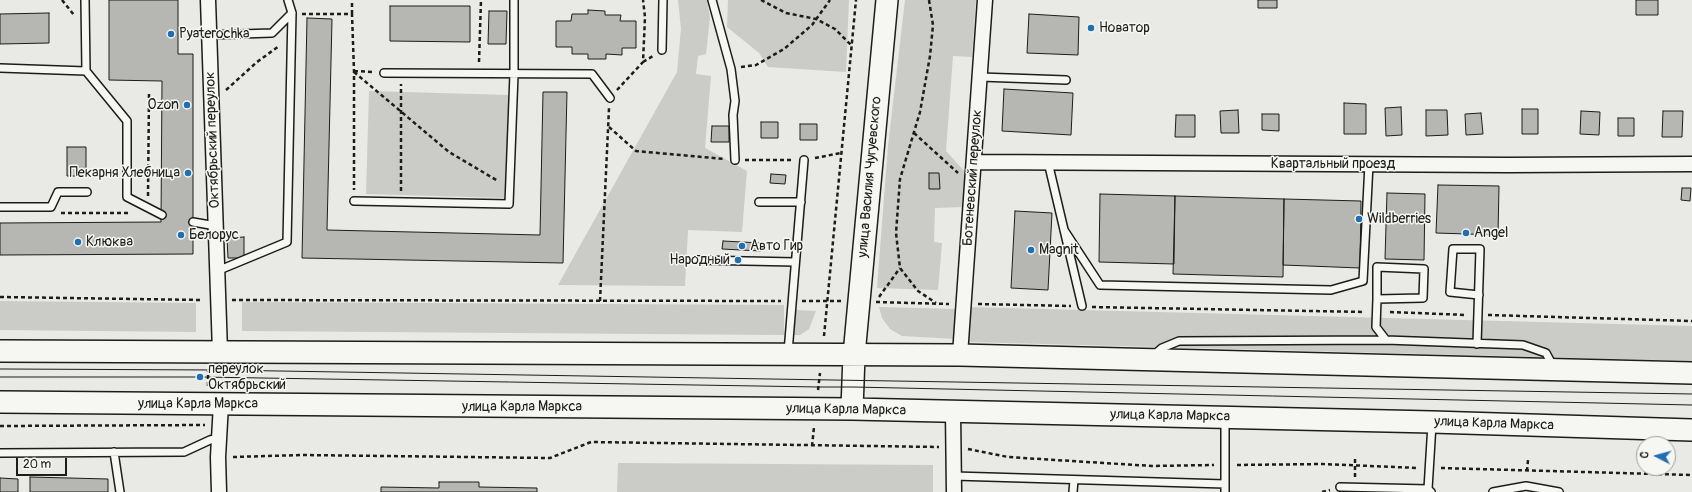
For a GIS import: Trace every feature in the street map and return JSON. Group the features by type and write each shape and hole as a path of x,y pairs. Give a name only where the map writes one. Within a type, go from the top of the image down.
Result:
{"main road":[{"name":"улица Василия Чугуевского","path":"852,410 854,355 887,0"},
{"path":"0,351 960,355 1692,373"},
{"name":"улица Карла Маркса","path":"0,402 852,410 1432,422 1692,430"}],"street":[{"name":"Октябрьский переулок","path":"208,0 220,352"},
{"name":"Ботеневский переулок","path":"960,355 985,0"},
{"name":"Квартальный проезд","path":"974,162 1692,164"},
{"path":"219,492 218,457 221,404"},
{"path":"953,412 954,492"}],"lane":[{"path":"85,0 86,71 127,121 127,197 148,210 162,215"},
{"path":"217,271 288,242 292,13 288,0"},
{"path":"354,201 509,204 514,74 514,0"},
{"path":"662,50 663,0"},
{"path":"712,0 731,69 735,101 733,116 735,160"},
{"path":"209,35 272,33 292,13"},
{"path":"0,68 86,71"},
{"path":"384,73 478,72 514,74 592,74 610,98"},
{"path":"980,77 1066,80"},
{"path":"788,354 804,160"},
{"path":"1048,162 1082,306"},
{"path":"1064,230 1100,284 1331,290 1363,281 1369,164"},
{"path":"0,207 51,207 58,192 86,192"},
{"path":"759,202 801,202"},
{"path":"193,222 216,226"},
{"path":"1477,344 1480,249 1453,249 1450,292 1478,295"},
{"path":"697,260 795,262"},
{"path":"1377,299 1423,298 1424,269 1378,267 1376,327 1386,340"},
{"path":"1148,360 1162,348 1179,341 1386,340 1523,345 1546,354 1555,369"},
{"path":"1225,418 1225,492"},
{"path":"1340,487 1430,490 1432,422"},
{"path":"0,453 184,452 210,440 219,438"},
{"path":"114,452 120,492"},
{"path":"954,476 1225,484"},
{"path":"1074,480 1074,492"},
{"path":"1493,492 1526,486 1559,492"}],"path":[{"path":"352,0 354,71 354,201"},
{"path":"478,72 481,0"},
{"path":"600,301 610,98 643,62 645,17 643,0"},
{"path":"761,0 786,13 816,19 835,29 852,46"},
{"path":"731,69 756,65 784,49 812,25 830,0"},
{"path":"828,301 856,0"},
{"path":"929,0 933,25 930,56 920,112 900,179 896,234 900,268 918,292 936,303"},
{"path":"292,13 352,14"},
{"path":"211,97 229,88 257,62 291,37"},
{"path":"354,71 384,73"},
{"path":"354,71 449,152 510,187"},
{"path":"401,198 402,72"},
{"path":"54,213 148,213 149,94"},
{"path":"914,133 958,174 973,182"},
{"path":"876,302 900,268"},
{"path":"0,426 208,425"},
{"path":"218,457 302,455 550,458 591,442 954,447 1008,457 1152,466 1355,466 1692,475"},
{"path":"1355,457 1355,487"}],"shaded area":[{"path":"678,0 707,0 710,18 706,54 698,56 696,74 711,76 705,148 747,171 742,232 688,230 685,286 558,285 677,72 681,29"},
{"path":"728,0 849,0 846,72 768,67 759,53 727,27"},
{"path":"905,0 976,0 972,57 953,56 946,151 965,172 963,207 935,208 934,242 942,243 938,290 877,288 888,146"},
{"path":"369,91 509,95 505,198 366,194"},
{"path":"0,301 196,303 196,332 0,330"},
{"path":"242,302 784,305 784,335 242,331"},
{"path":"879,307 957,309 956,339 902,336 890,329 882,318"},
{"path":"968,307 1692,326 1692,361 967,342"},
{"path":"796,310 816,311 809,329 800,335 794,335"},
{"path":"618,463 933,465 933,492 617,492"}],"building":[{"path":"109,0 178,0 178,54 193,54 193,254 0,255 0,223 161,222 162,81 109,80"},
{"path":"1258,0 1277,0 1277,8 1258,8"},
{"path":"1636,0 1658,0 1658,15 1636,15"},
{"path":"390,6 470,6 470,42 390,41"},
{"path":"588,10 605,11 605,15 621,15 620,21 636,21 636,48 622,48 622,55 606,54 606,59 588,59 588,54 572,54 572,47 556,47 556,21 571,21 572,14 588,14"},
{"path":"489,11 507,11 506,44 488,44"},
{"path":"49,13 49,43 0,44 0,14"},
{"path":"1029,14 1079,17 1078,55 1027,53"},
{"path":"307,18 332,19 327,230 540,235 543,92 567,92 563,263 302,258"},
{"path":"1004,89 1073,93 1071,135 1002,131"},
{"path":"1344,103 1366,104 1366,134 1344,134"},
{"path":"1401,107 1402,135 1386,136 1385,108"},
{"path":"1522,109 1538,109 1538,134 1522,134"},
{"path":"1238,110 1239,133 1221,133 1220,111"},
{"path":"1426,110 1447,110 1448,135 1426,136"},
{"path":"1581,111 1600,112 1599,135 1580,134"},
{"path":"1663,111 1683,111 1682,137 1662,137"},
{"path":"1481,113 1483,134 1466,135 1465,114"},
{"path":"1262,114 1279,114 1279,131 1262,130"},
{"path":"1176,115 1195,115 1195,137 1175,137"},
{"path":"1618,118 1634,118 1634,136 1618,136"},
{"path":"761,122 778,122 778,138 761,138"},
{"path":"800,124 817,124 817,140 800,140"},
{"path":"712,126 729,126 729,142 711,142"},
{"path":"67,147 86,147 86,176 67,176"},
{"path":"929,173 939,173 940,189 929,189"},
{"path":"771,174 786,175 785,184 770,183"},
{"path":"1438,185 1499,186 1498,235 1436,233"},
{"path":"1682,188 1691,188 1690,201 1681,200"},
{"path":"1387,193 1425,194 1424,260 1385,259"},
{"path":"1100,194 1175,196 1174,264 1099,262"},
{"path":"1175,196 1284,199 1283,277 1173,274"},
{"path":"1284,199 1361,201 1360,268 1283,265"},
{"name":"Magnit","path":"1015,211 1052,213 1048,290 1011,288"},
{"path":"244,237 244,258 228,258 227,238"},
{"name":"Авто Гир","path":"723,241 761,243 761,251 722,249"},
{"path":"30,477 108,479 108,492 30,492"},
{"path":"0,478 18,479 18,492 0,492"},
{"path":"439,482 479,482 479,487 537,488 537,492 381,492 381,487 439,488"}],"tram line":[{"path":"0,369 218,370 1692,394"},
{"path":"0,377 200,377 853,387 1692,405"}],"place":[{"name":"Новатор","path":"1091,28"},
{"name":"Pyaterochka","path":"171,34"},
{"name":"Ozon","path":"187,105"},
{"name":"Пекарня Хлебница","path":"188,173"},
{"name":"Wildberries","path":"1359,219"},
{"name":"Angel","path":"1466,233"},
{"name":"Белорус","path":"181,235"},
{"name":"Клюква","path":"78,242"},
{"name":"Авто Гир","path":"742,246"},
{"name":"Magnit","path":"1031,250"},
{"name":"Народный","path":"738,260"},
{"name":"переулок Октябрьский","path":"200,377"}]}
